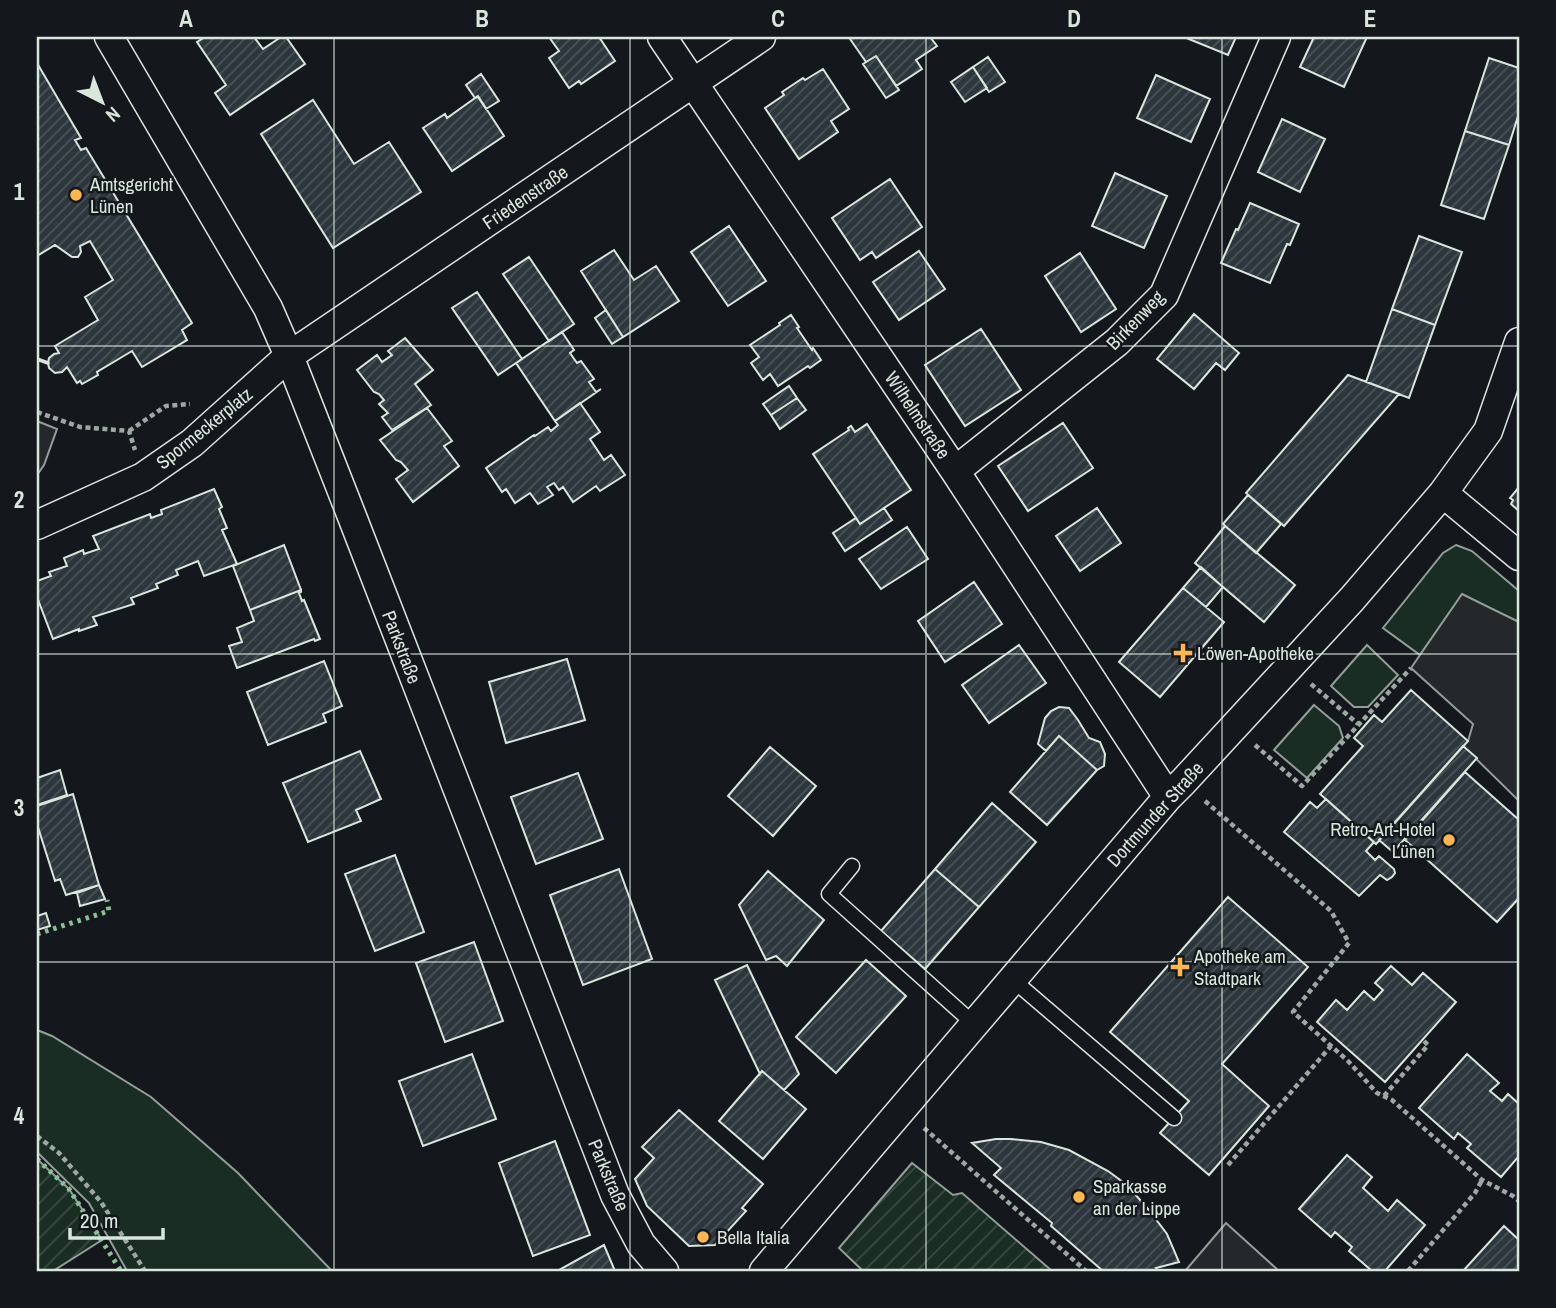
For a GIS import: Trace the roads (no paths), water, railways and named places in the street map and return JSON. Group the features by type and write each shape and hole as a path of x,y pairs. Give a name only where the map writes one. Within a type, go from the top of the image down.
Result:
{"street":[{"name":"Parkstraße","path":"109,37 268,309 289,356 615,1195 641,1244 664,1271"},
{"name":"Wilhelmstraße","path":"662,37 955,471 1176,789"},
{"name":"Friedenstraße","path":"289,356 761,37"},
{"name":"Birkenweg","path":"955,471 1117,342 1164,295 1276,37"},
{"name":"Dortmunder Straße","path":"764,1271 1176,789 1352,599 1443,493 1488,431 1519,342"},
{"name":"Spormeckerplatz","path":"37,525 143,477 192,443 289,356"},
{"path":"1443,493 1519,556"}],"lane":[{"path":"852,866 829,894 974,1024"},
{"path":"1012,979 1174,1118"}],"place":[{"name":"Amtsgericht Lünen","path":"76,195"},
{"name":"Löwen-Apotheke","path":"1183,653"},
{"name":"Retro-Art-Hotel Lünen","path":"1449,840"},
{"name":"Apotheke am Stadtpark","path":"1180,967"},
{"name":"Sparkasse an der Lippe","path":"1079,1197"},
{"name":"Bella Italia","path":"703,1237"}]}
